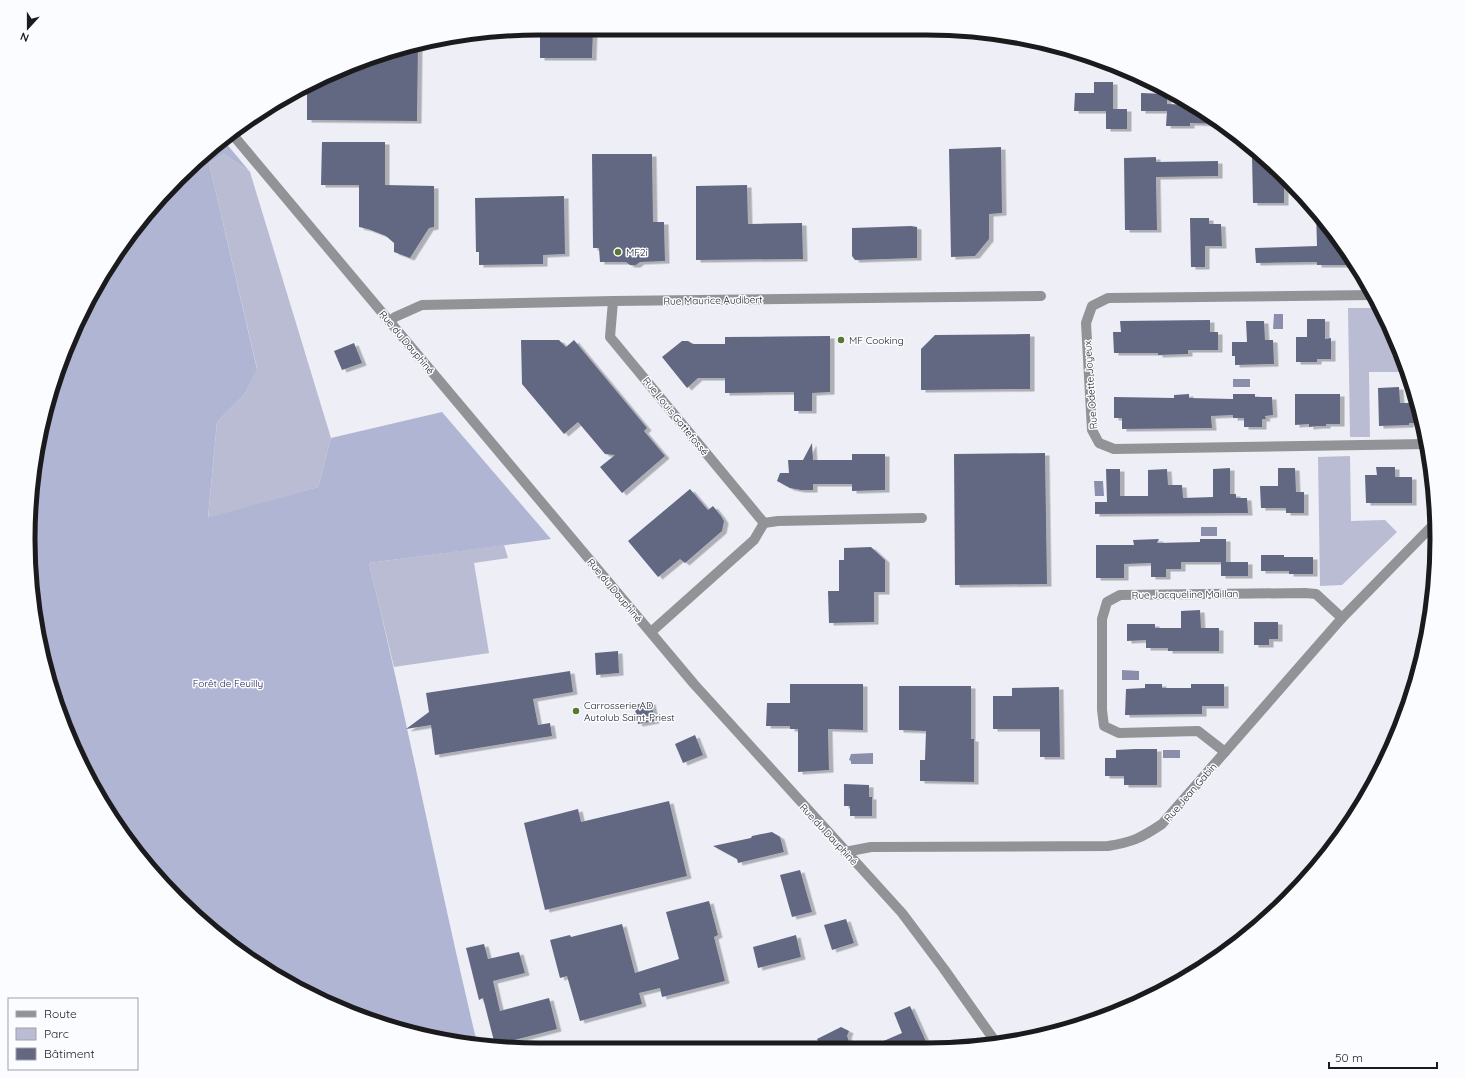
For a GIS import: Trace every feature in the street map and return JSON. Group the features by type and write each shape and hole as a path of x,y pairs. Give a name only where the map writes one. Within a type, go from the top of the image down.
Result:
{"street":[{"name":"Rue du Dauphiné","path":"235,137 694,684 902,913 993,1039"},
{"name":"Rue Odette Joyeux","path":"1366,295 1108,298 1092,306 1086,323 1092,430 1099,443 1114,449 1421,444"},
{"name":"Rue Maurice Audibert","path":"390,322 395,317 422,305 613,301 1041,296"},
{"name":"Rue Louis Gattefossé","path":"613,301 610,337 764,523"},
{"path":"651,632 754,540 764,523 778,521 922,518"},
{"name":"Rue Jean Gabin","path":"846,852 871,847 1088,847 1124,844 1140,839 1162,824 1342,618 1430,528"},
{"name":"Rue Jacqueline Maillan","path":"1225,752 1198,732 1119,733 1104,726 1102,710 1102,619 1107,602 1120,595 1305,593 1316,594 1342,618"}],"green space":[{"name":"Forêt de Feuilly","path":"226,144 250,172 224,154 209,163 257,369 245,394 217,422 208,518 318,487 331,438 442,412 551,539 369,563 476,1039 409,1026 346,1005 316,991 259,958 232,939 207,918 160,871 139,846 120,819 87,762 73,732 52,669 39,605 35,539 36,506 39,473 45,441 52,409 62,377 73,346 87,316 120,259 139,232 183,183"},
{"path":"224,154 250,172 331,438 318,487 208,519 217,422 245,394 257,368 209,163"},
{"path":"1348,308 1374,308 1392,346 1400,372 1369,372 1370,437 1350,437"},
{"path":"1350,456 1351,521 1385,520 1397,532 1342,585 1320,586 1318,457"},
{"path":"504,545 508,558 474,563 489,653 394,667 369,563"}],"shaded area":[{"path":"1274,314 1283,314 1283,329 1273,329"},
{"path":"1233,379 1250,379 1250,387 1233,387"},
{"path":"1094,481 1103,481 1104,496 1095,496"},
{"path":"1201,527 1217,527 1217,536 1201,536"},
{"path":"1122,670 1139,671 1139,680 1122,680"},
{"path":"1163,750 1180,750 1180,758 1163,758"},
{"path":"873,753 873,764 851,764 851,761 849,760 851,754"}],"building":[{"path":"540,35 593,35 592,58 540,58"},
{"path":"418,50 417,121 307,120 307,92 346,73"},
{"path":"1094,82 1113,82 1113,109 1127,109 1127,129 1106,129 1106,111 1074,111 1075,93 1094,93"},
{"path":"1141,93 1161,94 1167,97 1167,104 1181,105 1211,124 1190,123 1190,126 1166,126 1167,111 1141,111"},
{"path":"322,142 385,142 385,185 434,186 434,227 429,228 410,258 394,252 394,243 386,236 359,227 359,185 321,185"},
{"path":"1001,147 1002,213 989,214 989,239 975,256 951,257 949,149"},
{"path":"592,154 652,154 653,222 664,222 665,261 640,262 636,265 630,265 626,262 600,262 599,248 593,248"},
{"path":"1252,156 1284,185 1284,203 1253,203"},
{"path":"1156,157 1156,162 1218,161 1218,176 1156,177 1157,230 1125,230 1124,158"},
{"path":"747,185 748,224 802,223 803,259 696,260 696,186"},
{"path":"564,196 565,254 543,255 543,264 479,265 479,252 476,252 475,198"},
{"path":"1190,218 1209,218 1209,224 1221,224 1222,246 1205,246 1205,267 1191,267"},
{"path":"1316,220 1349,265 1317,265 1317,262 1256,263 1255,248 1317,246"},
{"path":"917,227 917,258 855,260 852,256 852,228"},
{"path":"1307,319 1325,319 1325,339 1331,338 1331,359 1317,359 1317,362 1296,362 1296,337 1307,337"},
{"path":"1210,320 1210,332 1218,332 1218,350 1188,350 1188,354 1158,355 1158,353 1114,353 1113,332 1121,332 1120,321"},
{"path":"1246,321 1264,321 1265,340 1273,340 1274,364 1235,365 1235,356 1232,356 1232,342 1247,342"},
{"path":"1030,334 1030,389 921,390 921,349 935,335"},
{"path":"830,336 830,392 812,393 812,411 794,411 794,392 725,393 725,378 698,378 687,388 662,357 682,341 688,341 693,344 725,344 725,337"},
{"path":"521,340 559,340 566,347 574,340 647,428 644,431 665,456 622,493 600,467 615,455 605,454 578,422 564,434 522,384"},
{"path":"354,343 362,363 342,370 334,351"},
{"path":"1399,387 1400,403 1411,403 1416,423 1409,423 1409,425 1379,426 1378,388"},
{"path":"1189,394 1189,398 1233,399 1233,394 1255,394 1255,397 1272,397 1273,415 1265,416 1266,419 1262,419 1262,427 1244,427 1244,418 1233,418 1233,415 1211,416 1212,428 1122,429 1122,418 1114,418 1114,397 1174,398 1174,395"},
{"path":"1295,394 1340,394 1340,424 1326,424 1326,426 1309,427 1309,424 1295,425"},
{"path":"812,443 813,460 852,460 852,454 885,454 885,490 852,491 852,484 813,484 813,490 801,490 790,488 777,481 780,473 789,473 788,460 803,460"},
{"path":"1045,453 1047,584 955,585 954,454"},
{"path":"1376,467 1395,467 1395,477 1412,477 1412,503 1366,503 1365,475 1377,475"},
{"path":"1230,468 1230,494 1236,494 1236,498 1247,498 1248,513 1095,514 1095,502 1107,502 1106,469 1120,469 1120,496 1148,496 1148,470 1167,469 1168,485 1182,485 1183,498 1213,497 1213,469"},
{"path":"1278,468 1295,468 1296,492 1304,492 1304,513 1286,513 1286,508 1261,508 1260,486 1278,486"},
{"path":"690,489 708,510 713,506 721,516 724,521 722,531 685,563 680,559 658,577 628,541"},
{"path":"1159,539 1157,543 1200,542 1200,539 1226,539 1226,562 1248,562 1248,576 1221,576 1221,562 1181,562 1181,569 1166,569 1166,577 1151,577 1151,563 1124,564 1124,578 1096,578 1096,545 1134,545 1133,540"},
{"path":"871,547 885,560 885,592 874,592 874,622 829,623 828,591 839,591 839,560 844,560 844,548"},
{"path":"1261,555 1313,557 1313,574 1289,574 1289,571 1261,571"},
{"path":"1200,610 1201,628 1219,628 1219,651 1168,651 1168,648 1146,648 1146,640 1127,641 1127,624 1155,624 1155,628 1181,628 1181,611"},
{"path":"1254,622 1278,622 1278,639 1269,639 1269,645 1254,645"},
{"path":"618,651 619,673 596,675 595,653"},
{"path":"570,671 573,692 533,699 538,725 550,723 552,736 435,755 431,725 406,729 429,712 426,693"},
{"path":"790,684 863,684 863,730 828,729 829,770 798,772 798,729 790,729 790,726 766,726 767,703 790,703"},
{"path":"1145,684 1162,684 1162,688 1191,688 1191,684 1224,684 1224,706 1202,706 1202,714 1125,715 1126,689 1145,688"},
{"path":"899,686 971,686 971,739 974,739 974,782 920,781 920,760 925,760 926,731 899,730"},
{"path":"1059,687 1060,757 1040,757 1040,729 993,729 993,696 1012,696 1012,688"},
{"path":"651,702 655,721 638,724 634,705"},
{"path":"695,735 703,755 683,763 675,744"},
{"path":"1157,749 1157,785 1124,785 1124,776 1105,776 1105,758 1116,758 1116,750"},
{"path":"844,784 869,785 869,797 872,797 872,816 850,816 850,806 844,806"},
{"path":"669,801 687,876 545,910 524,823 578,809 581,822"},
{"path":"772,832 780,837 784,852 738,863 737,859 713,846 751,838 752,836"},
{"path":"800,870 812,912 792,917 780,875"},
{"path":"709,901 718,935 714,937 725,981 662,997 660,988 639,993 642,1004 580,1021 567,976 560,978 550,940 570,935 571,937 622,924 635,973 679,959 666,912"},
{"path":"846,919 854,943 832,950 824,925"},
{"path":"796,935 801,957 758,968 753,947"},
{"path":"484,944 488,959 519,952 525,973 493,981 500,1011 549,998 557,1029 507,1042 494,1041 483,998 479,1000 466,948"},
{"path":"910,1006 927,1043 879,1043 902,1033 894,1013"},
{"path":"841,1027 849,1031 847,1036 850,1043 819,1043 817,1039"}],"place":[{"name":"MF2i","path":"618,252"},
{"name":"MF Cooking","path":"841,340"},
{"name":"Carrosserie AD Autolub Saint-Priest","path":"576,711"}]}
